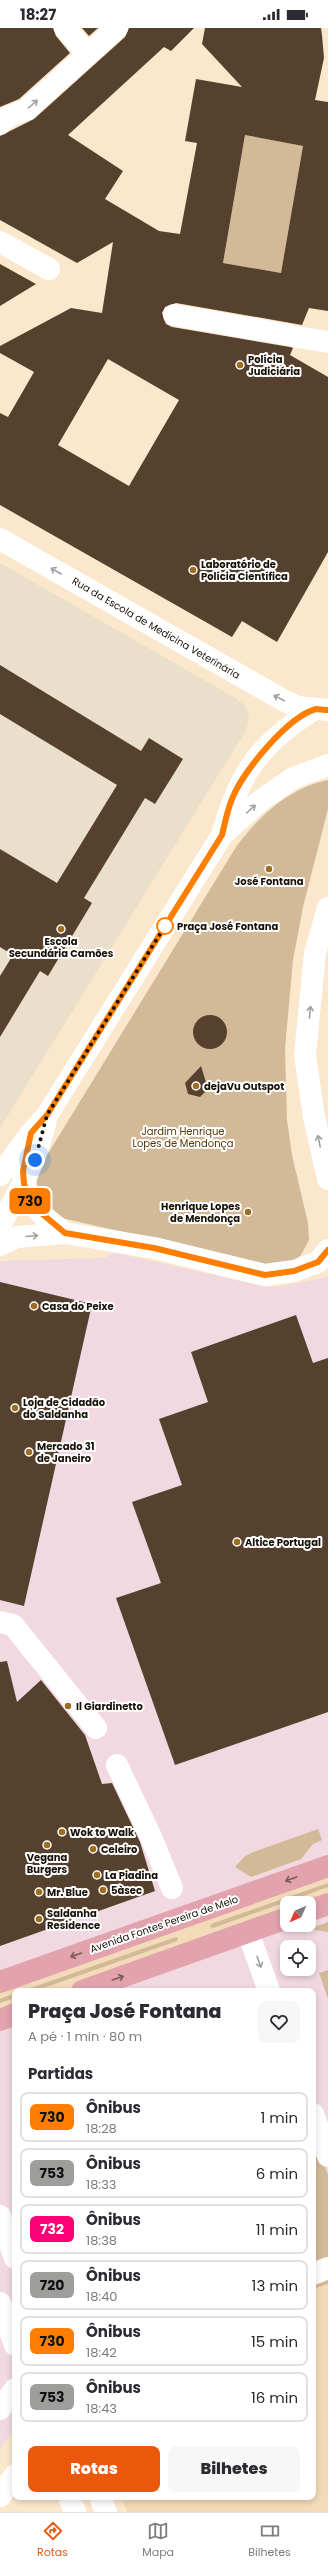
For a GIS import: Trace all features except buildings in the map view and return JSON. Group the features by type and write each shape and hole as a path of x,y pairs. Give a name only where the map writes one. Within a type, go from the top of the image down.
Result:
{"main road":[{"name":"Avenida Fontes Pereira de Melo","path":"0,1982 328,1866"},
{"path":"316,1908 328,1904"},
{"path":"90,1988 280,1921"},
{"path":"0,2020 12,2015"}],"street":[{"path":"64,28 88,54"},
{"path":"0,124 7,117 26,110 117,28"},
{"path":"0,242 49,269"},
{"path":"174,315 328,342"},
{"name":"Rua da Escola de Medicina Veterinária","path":"0,539 283,700 298,707 322,710"},
{"path":"222,835 232,799 245,773 275,738 322,710"},
{"path":"0,1175 31,1133 47,1115 222,835 260,801 293,778 328,764"},
{"path":"328,908 315,953 306,1055 314,1117 328,1179"},
{"path":"0,1225 24,1184 40,1148 47,1115"},
{"path":"31,1133 23,1171 24,1184 34,1207 65,1233"},
{"path":"0,1245 17,1238 65,1233 154,1248 265,1275 294,1271 325,1259"},
{"path":"0,1622 13,1625 96,1728"},
{"path":"117,1765 151,1837 172,1888"},
{"path":"248,1932 268,1988"},
{"path":"316,2122 328,2156"},
{"path":"0,2216 12,2250"},
{"path":"316,2273 328,2268"},
{"path":"0,2303 12,2337"},
{"path":"0,2409 12,2392"},
{"path":"0,2496 12,2479"},
{"path":"70,2500 75,2512"},
{"path":"101,2500 106,2512"}],"shaded area":[{"name":"Escola Secundária Camões","path":"0,563 237,699 246,707 249,718 246,730 0,1128"},
{"path":"116,1253 266,1287 278,1287 328,1277 328,2279 316,2283 316,1988 12,1988 12,2432 0,2449 0,1261 105,1258 109,1254"},
{"path":"328,1871 328,1900 316,1901 316,1896 280,1896 280,1916 77,1988 12,1988 12,2011 0,2015 0,1986"},
{"path":"328,2284 328,2512 127,2512 122,2500 316,2500 316,2288"}],"green space":[{"path":"245,135 303,146 281,273 223,263"},
{"name":"Jardim Henrique Lopes de Mendonça","path":"328,780 328,809 303,907 293,960 285,1048 287,1120 292,1155 308,1223 309,1240 301,1255 294,1261 269,1265 57,1217 46,1205 37,1188 38,1174 41,1165 236,847 265,814 276,805 300,789"},
{"path":"318,1829 322,1840 313,1844 301,1859 251,1877 235,1867 244,1857 253,1852"},
{"path":"328,1883 328,1887 303,1896 291,1896"},
{"path":"280,1900 280,1904 213,1928 210,1927 211,1924"},
{"path":"328,1922 328,1932 316,1930 316,1926"},
{"path":"176,1937 178,1938 177,1941 44,1988 31,1988"},
{"path":"328,1970 328,1999 319,1973"},
{"path":"12,1994 12,1999 0,2003 0,1999"},
{"path":"316,2141 328,2175 328,2284 316,2288"}],"bus line":[{"name":"730","path":"328,710 316,709 288,728 275,738 245,773 232,799 222,835 47,1115 31,1133 23,1171 24,1184 34,1207 47,1220 65,1233 154,1248 265,1275 294,1271 318,1262 328,1250"}],"place":[{"name":"Polícia Judiciária","path":"240,365"},
{"name":"Laboratório de Polícia Científica","path":"193,570"},
{"name":"José Fontana","path":"269,869"},
{"name":"Praça José Fontana","path":"165,926"},
{"name":"Escola Secundária Camões","path":"61,929"},
{"name":"dejaVu Outspot","path":"196,1086"},
{"name":"Henrique Lopes de Mendonça","path":"248,1212"},
{"name":"Casa do Peixe","path":"34,1306"},
{"name":"Loja de Cidadão do Saldanha","path":"15,1408"},
{"name":"Mercado 31 de Janeiro","path":"29,1452"},
{"name":"Altice Portugal","path":"237,1542"},
{"name":"Il Giardinetto","path":"68,1706"},
{"name":"Wok to Walk","path":"62,1832"},
{"name":"Vegana Burgers","path":"47,1845"},
{"name":"Celeiro","path":"93,1849"},
{"name":"La Piadina","path":"97,1875"},
{"name":"5àsec","path":"103,1890"},
{"name":"Mr. Blue","path":"39,1892"},
{"name":"Saldanha Residence","path":"39,1919"}],"route":[{"path":"35,1160 40,1148 47,1115 80,1060 166,925 165,926"}]}
